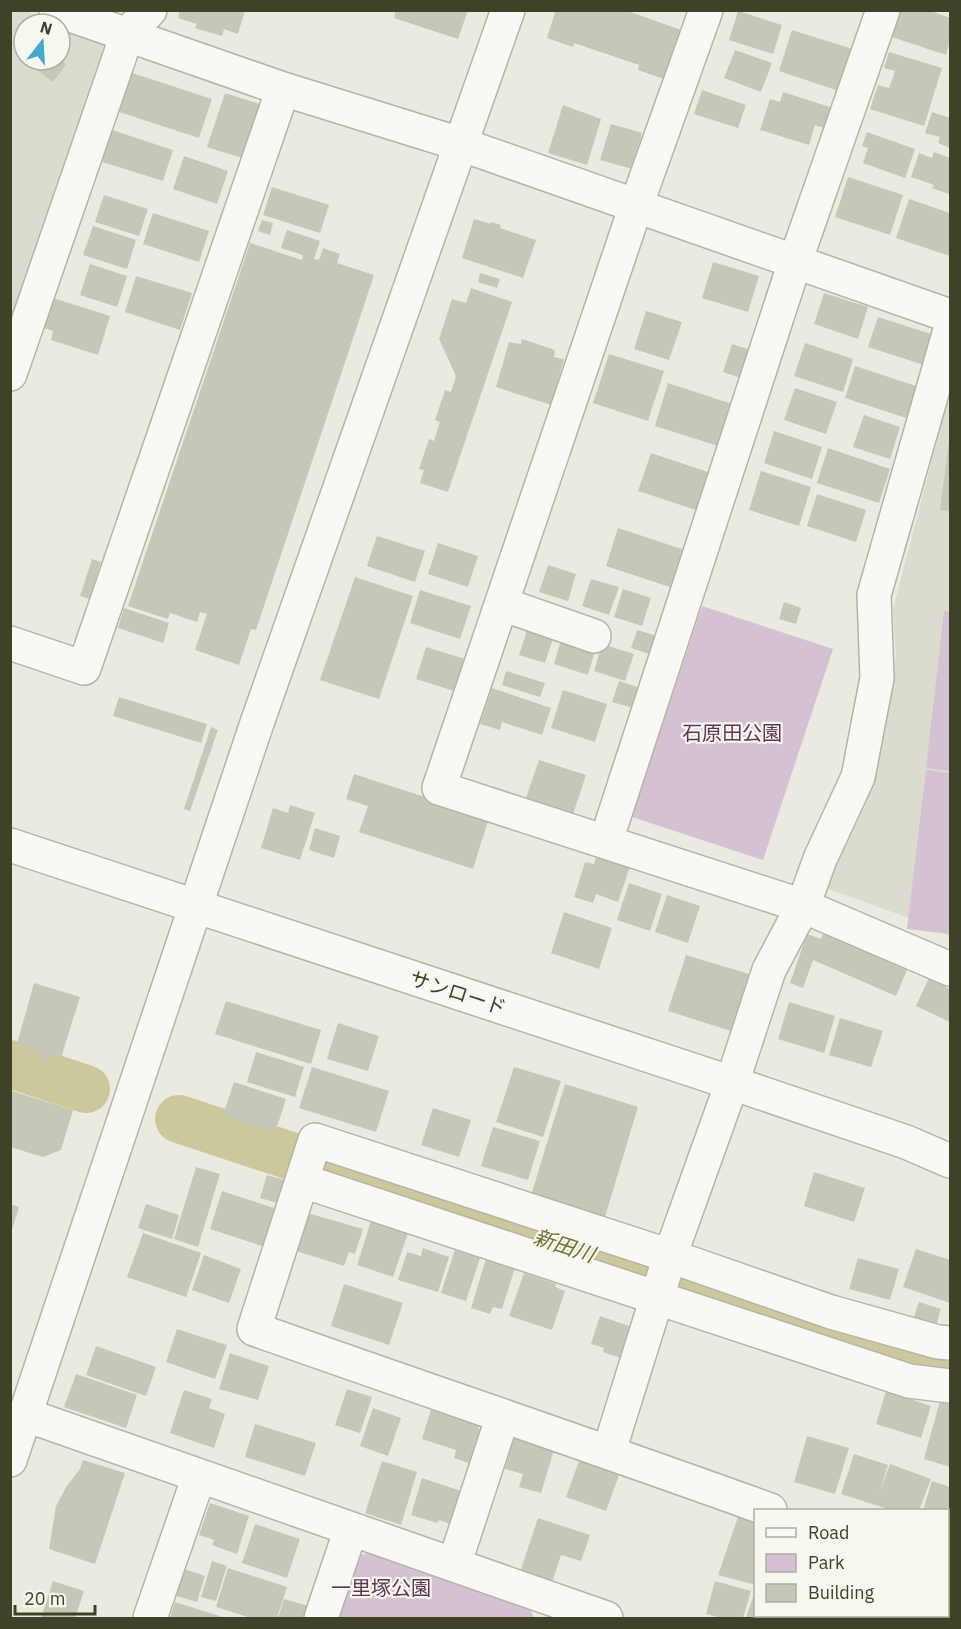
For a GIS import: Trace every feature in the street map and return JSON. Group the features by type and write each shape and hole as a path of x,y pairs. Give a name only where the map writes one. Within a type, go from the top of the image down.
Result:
{"street":[{"path":"56,10 283,89 459,144 951,316"},
{"path":"10,374 127,35 150,10"},
{"path":"10,1460 257,723 508,10"},
{"path":"706,10 636,206 439,788 804,906 951,969"},
{"path":"606,841 795,262 883,10"},
{"path":"10,643 84,668 283,89"},
{"path":"609,1451 664,1278 769,970 804,906 820,859 858,777 877,678 874,595 951,330"},
{"path":"502,604 594,636"},
{"name":"サンロード","path":"10,845 906,1142"},
{"path":"767,1509 609,1451 254,1329 315,1140 664,1278 909,1381 951,1386"},
{"path":"906,1142 951,1152"},
{"path":"906,1142 951,1161"},
{"path":"307,1167 664,1278 831,1312 938,1342 951,1343"},
{"path":"26,1415 454,1565 549,1609 606,1618"},
{"path":"454,1565 503,1416"},
{"path":"150,1618 199,1476"},
{"path":"321,1618 351,1529"}],"shaded area":[{"path":"10,11 28,12 12,12 12,72 72,72 72,28 106,41 11,332"},
{"path":"950,391 950,936 917,921 826,888 865,806 877,764 896,656 893,609"}],"green space":[{"name":"石原田公園","path":"702,606 833,649 763,860 632,817"},
{"path":"944,611 950,612 950,771 926,768"},
{"path":"926,770 950,773 950,934 907,929"},
{"name":"一里塚公園","path":"371,1552 528,1604 534,1618 337,1618 359,1556"}],"building":[{"path":"180,10 245,10 238,34 224,29 222,36 195,28 197,24 178,18"},
{"path":"396,10 468,10 458,39 394,18"},
{"path":"553,10 625,10 684,31 664,79 638,70 639,65 574,43 573,47 547,38 555,13"},
{"path":"901,10 928,10 950,18 950,41 946,55 892,37"},
{"path":"738,11 782,25 773,54 729,40"},
{"path":"792,30 859,51 845,93 779,71"},
{"path":"735,50 772,63 761,92 724,78"},
{"path":"889,52 942,68 924,126 870,109 878,85 889,88 895,71 884,68"},
{"path":"126,71 212,99 199,138 113,110"},
{"path":"40,72 60,72 53,82"},
{"path":"702,90 746,105 738,128 694,114"},
{"path":"783,92 836,109 830,130 815,125 809,145 760,130 770,99 780,102"},
{"path":"225,93 260,104 242,158 207,147"},
{"path":"563,105 601,119 587,165 548,153"},
{"path":"932,112 950,118 950,148 938,143 940,137 925,133"},
{"path":"611,124 642,133 632,169 600,160"},
{"path":"106,128 173,150 163,181 96,160"},
{"path":"867,132 915,149 905,178 863,163 868,148 862,146"},
{"path":"934,152 950,158 949,194 932,188 934,185 911,177 919,153 932,158"},
{"path":"184,156 228,171 217,204 173,189"},
{"path":"848,177 903,195 890,235 835,217"},
{"path":"272,187 329,205 320,233 263,215"},
{"path":"104,195 148,209 139,236 95,222"},
{"path":"909,199 950,213 950,256 896,238"},
{"path":"153,213 209,231 199,262 143,244"},
{"path":"474,219 501,225 500,228 536,240 523,278 462,258"},
{"path":"262,220 273,223 270,235 258,231"},
{"path":"93,226 136,240 127,269 83,255"},
{"path":"287,230 320,241 314,259 319,260 323,248 340,254 337,263 374,275 256,630 251,629 239,665 195,650 207,614 200,612 197,622 170,613 168,619 128,606 250,243 302,260 303,255 281,248"},
{"path":"713,262 759,276 748,312 702,298"},
{"path":"90,264 127,276 117,307 80,295"},
{"path":"480,273 500,279 497,288 478,282"},
{"path":"136,276 192,293 180,330 125,312"},
{"path":"471,288 512,302 448,492 420,483 424,470 419,469 429,439 434,441 440,422 435,420 445,390 451,392 456,376 439,339 452,299 466,303"},
{"path":"824,293 868,307 858,339 814,324"},
{"path":"53,298 110,316 98,355 51,340 53,331 44,328"},
{"path":"646,311 682,322 669,360 634,349"},
{"path":"878,317 934,335 924,365 868,347"},
{"path":"522,339 555,350 554,357 564,359 551,405 496,387 509,342 521,344"},
{"path":"805,343 853,359 843,392 794,376"},
{"path":"732,344 757,352 747,380 723,372"},
{"path":"609,354 664,371 648,421 593,403"},
{"path":"855,366 916,386 906,418 845,398"},
{"path":"668,383 732,404 718,446 655,426"},
{"path":"795,388 837,402 826,434 784,420"},
{"path":"864,415 900,427 890,459 853,447"},
{"path":"774,431 822,447 812,479 764,463"},
{"path":"950,441 950,511 940,510"},
{"path":"828,448 890,469 879,503 817,483"},
{"path":"651,453 708,472 696,510 638,491"},
{"path":"761,471 811,487 799,526 749,510"},
{"path":"817,494 866,510 856,542 807,526"},
{"path":"618,528 688,551 676,589 606,566"},
{"path":"377,536 425,551 415,582 367,566"},
{"path":"438,543 478,556 468,587 428,574"},
{"path":"92,559 101,562 89,599 80,596"},
{"path":"548,565 576,574 568,601 539,592"},
{"path":"355,577 413,596 379,699 320,680"},
{"path":"591,579 619,587 609,615 582,606"},
{"path":"623,589 651,598 642,626 614,617"},
{"path":"420,590 471,606 460,639 410,623"},
{"path":"784,602 801,608 796,624 779,619"},
{"path":"124,608 169,623 163,643 118,628"},
{"path":"528,627 554,635 545,663 519,655"},
{"path":"637,630 657,636 652,655 631,648"},
{"path":"561,640 595,651 588,675 554,664"},
{"path":"602,644 634,654 625,681 594,671"},
{"path":"426,647 465,659 454,691 416,679"},
{"path":"506,671 545,683 540,697 502,685"},
{"path":"619,681 640,688 633,708 612,702"},
{"path":"492,688 551,708 542,735 502,722 500,730 480,724"},
{"path":"563,690 607,704 595,742 551,728"},
{"path":"119,697 207,724 201,743 113,716"},
{"path":"211,727 218,730 190,811 184,809"},
{"path":"539,760 586,775 573,814 526,798"},
{"path":"354,774 489,818 473,869 359,832 368,806 346,799"},
{"path":"290,805 315,813 300,860 261,848 273,808 288,813"},
{"path":"315,828 340,836 334,858 309,850"},
{"path":"598,850 632,861 618,902 596,894 593,903 574,897 585,862 594,864"},
{"path":"629,883 662,894 650,931 617,920"},
{"path":"667,895 700,906 688,943 655,932"},
{"path":"564,912 612,928 599,969 551,953"},
{"path":"823,933 907,970 896,996 813,960 803,988 790,983 807,934 821,939"},
{"path":"686,955 749,974 731,1031 668,1011"},
{"path":"929,978 950,989 950,1022 916,1006"},
{"path":"34,983 80,997 61,1058 51,1054 47,1062 40,1059 42,1052 17,1044"},
{"path":"226,1001 321,1030 311,1064 215,1034"},
{"path":"789,1002 835,1016 824,1053 778,1039"},
{"path":"840,1018 883,1031 871,1067 829,1055"},
{"path":"338,1023 379,1036 368,1071 327,1059"},
{"path":"256,1052 304,1067 295,1097 247,1082"},
{"path":"312,1067 389,1091 376,1132 299,1108"},
{"path":"514,1067 561,1081 543,1137 496,1122"},
{"path":"234,1082 286,1099 275,1133 223,1115"},
{"path":"565,1084 638,1107 602,1227 528,1205"},
{"path":"12,1091 73,1110 61,1150 43,1157 10,1147"},
{"path":"433,1108 471,1120 459,1157 421,1145"},
{"path":"493,1127 540,1141 528,1180 481,1166"},
{"path":"196,1167 220,1174 198,1247 174,1239"},
{"path":"814,1172 865,1188 854,1222 804,1206"},
{"path":"267,1175 288,1181 281,1204 260,1198"},
{"path":"222,1191 277,1209 265,1247 210,1229"},
{"path":"10,1204 19,1207 11,1233 10,1233"},
{"path":"146,1204 179,1215 172,1239 138,1228"},
{"path":"304,1212 363,1229 355,1254 349,1252 344,1266 293,1250"},
{"path":"372,1218 409,1230 393,1277 357,1265"},
{"path":"143,1233 201,1253 186,1297 127,1277"},
{"path":"423,1248 449,1257 438,1292 398,1280 407,1252 421,1256"},
{"path":"916,1249 950,1260 950,1303 903,1287"},
{"path":"455,1250 480,1258 466,1301 441,1293"},
{"path":"204,1255 241,1269 229,1303 192,1290"},
{"path":"858,1258 899,1269 890,1300 849,1289"},
{"path":"486,1259 515,1268 502,1309 493,1307 490,1314 471,1308"},
{"path":"524,1273 556,1284 555,1287 565,1291 552,1330 509,1316"},
{"path":"344,1284 403,1303 389,1345 331,1326"},
{"path":"919,1302 941,1309 934,1332 911,1325"},
{"path":"600,1316 635,1328 624,1359 603,1352 604,1348 591,1344"},
{"path":"177,1329 227,1345 215,1379 166,1362"},
{"path":"96,1346 156,1367 146,1396 86,1375"},
{"path":"230,1353 269,1366 258,1400 219,1389"},
{"path":"76,1374 137,1395 126,1428 64,1407"},
{"path":"347,1389 372,1397 360,1433 335,1425"},
{"path":"184,1390 212,1399 209,1408 225,1414 214,1448 170,1433"},
{"path":"886,1391 931,1406 921,1438 876,1424"},
{"path":"941,1397 950,1400 950,1467 924,1459"},
{"path":"432,1406 481,1421 478,1429 484,1431 474,1465 454,1458 456,1450 422,1439"},
{"path":"373,1408 401,1418 388,1456 360,1446"},
{"path":"255,1424 316,1443 305,1476 245,1457"},
{"path":"807,1436 849,1448 835,1494 794,1482"},
{"path":"514,1438 554,1450 541,1493 519,1487 523,1474 505,1469"},
{"path":"854,1454 888,1465 879,1494 890,1464 931,1479 919,1509 888,1509 841,1494"},
{"path":"83,1460 125,1473 95,1564 49,1549 56,1506 66,1487 80,1469"},
{"path":"382,1461 417,1472 401,1525 365,1513"},
{"path":"579,1461 619,1475 606,1511 566,1497"},
{"path":"422,1478 464,1492 453,1525 411,1515"},
{"path":"932,1481 950,1487 950,1533 949,1509 923,1509"},
{"path":"210,1503 249,1516 237,1554 212,1545 214,1540 199,1535"},
{"path":"739,1514 754,1518 754,1584 718,1575"},
{"path":"538,1518 590,1535 581,1561 561,1555 552,1583 520,1572"},
{"path":"255,1524 300,1539 287,1578 242,1563"},
{"path":"212,1561 227,1566 216,1601 201,1597"},
{"path":"181,1568 205,1576 197,1602 173,1595"},
{"path":"228,1568 287,1587 277,1618 251,1618 216,1607"},
{"path":"53,1581 84,1591 75,1618 41,1618"},
{"path":"715,1581 751,1591 743,1618 721,1618 706,1614"},
{"path":"754,1594 754,1617 784,1617 783,1618 746,1618"},
{"path":"284,1599 312,1607 309,1618 278,1618"},
{"path":"175,1602 226,1618 170,1618"},
{"path":"816,1617 820,1618 789,1618"}],"waterway":[{"name":"新田川","path":"10,1064 86,1089"},
{"name":"新田川","path":"179,1119 847,1340 930,1364 950,1366"}]}
